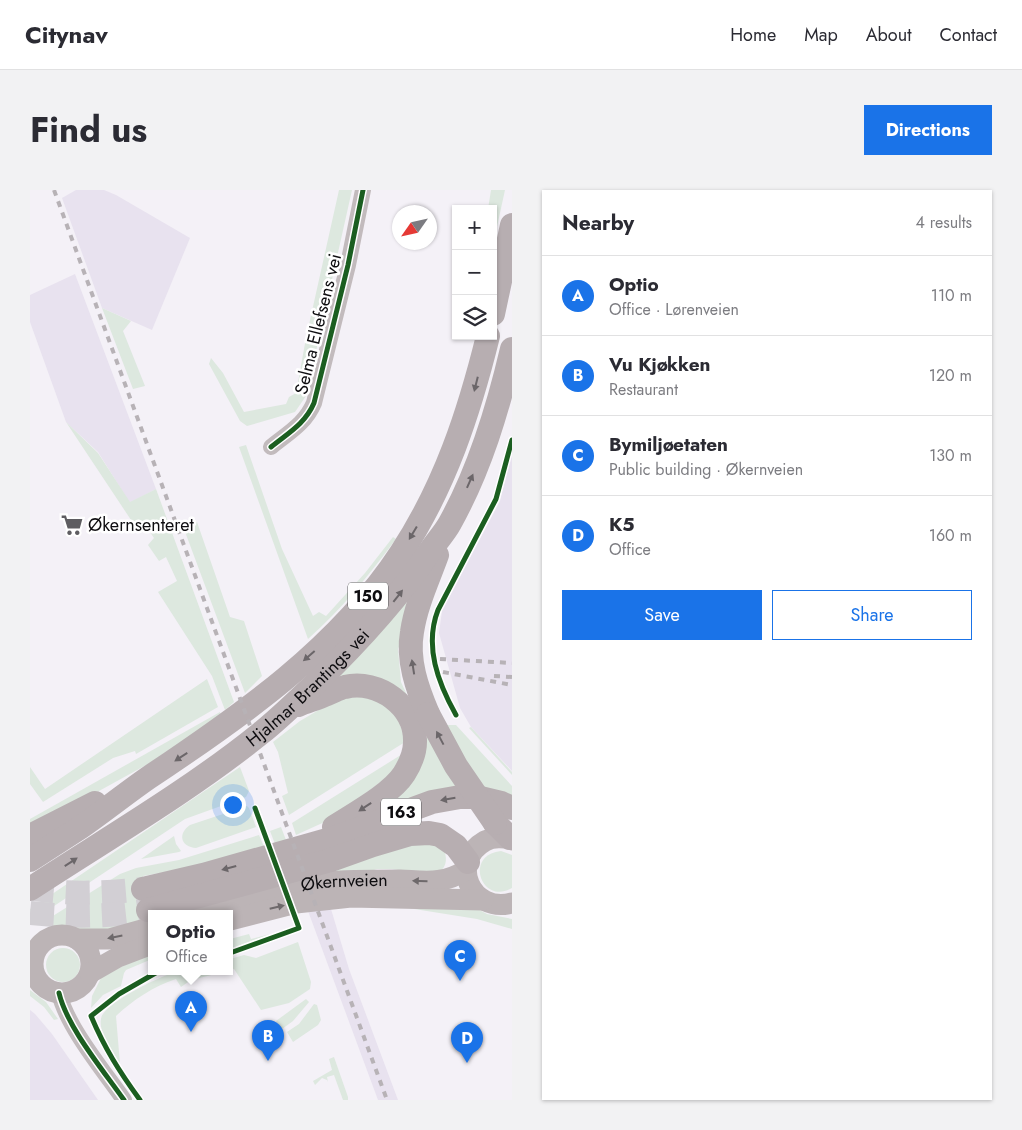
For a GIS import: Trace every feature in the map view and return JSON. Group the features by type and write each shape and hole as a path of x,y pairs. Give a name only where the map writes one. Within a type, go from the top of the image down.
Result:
{"highway":[{"path":"497,295 512,225"},
{"name":"Hjalmar Brantings vei","path":"30,860 216,732 272,689 322,645 367,598 401,554 440,483 462,430 487,340"},
{"name":"Hjalmar Brantings vei","path":"30,889 176,795 261,733 292,707 363,637 384,613 449,525 471,479 498,407 512,350"},
{"path":"292,850 378,798 403,776 409,765 419,716 411,649 411,633 416,614 449,525"},
{"path":"292,707 345,687 365,686 385,692 403,707 419,716 456,766 507,827"},
{"path":"30,836 70,814 147,779"},
{"name":"163","path":"148,909 203,876 334,838 419,805 445,799 476,797 501,803 507,827"},
{"name":"163","path":"148,909 331,860 410,834 429,832 440,835 456,846 467,866"}],"main road":[{"path":"482,900 469,884 467,866 472,852 479,845 494,838 507,827"},
{"name":"Økernveien","path":"203,910 265,893 322,882 373,880 434,882 453,878 467,866"},
{"name":"Økernveien","path":"233,919 296,903 375,896 482,900 490,904 510,905"},
{"path":"148,909 109,939 77,938 68,935 58,935 49,938 33,952 34,980 46,988 59,993 72,991 79,988 90,973 118,957 148,946"},
{"path":"77,938 88,950 91,966 90,973"}],"street":[{"name":"Selma Ellefsens vei","path":"271,447 301,424 309,414 314,402 348,265 363,190"},
{"path":"59,993 70,1022 124,1100"}],"shaded area":[{"path":"76,190 104,190 116,195 190,238 152,330 102,308 62,198"},
{"path":"339,190 352,190 306,396 295,412 247,426 240,421 209,364 211,358 223,373 244,412 286,404 289,397 296,393 306,338"},
{"path":"491,190 505,190 497,227 497,205 489,205"},
{"path":"75,274 156,489 130,503 98,452 66,422 30,322 30,295"},
{"path":"102,308 131,321 123,331 145,386 133,389"},
{"path":"66,422 98,453 130,502 156,489 234,702 225,710 212,676 158,592 177,581 166,557 159,561 148,545 154,538 148,529 139,532"},
{"path":"246,445 282,549 313,616 319,612 326,616 365,573 393,537 396,539 355,591 308,639 239,447"},
{"path":"512,452 512,771 471,727 460,708 439,633 442,611 500,501"},
{"path":"197,522 230,617 244,621 262,676 245,693 184,529"},
{"path":"422,580 398,649 401,682 407,695 326,688"},
{"path":"207,679 218,707 136,754 135,751 113,758 43,802 30,784 30,767 45,789"},
{"path":"373,696 397,713 405,742 289,815 282,796 288,793 278,752 273,742 300,721 339,698"},
{"path":"220,712 221,715 148,764 30,829 30,819"},
{"path":"448,725 456,725 512,786 512,800 480,791 443,728"},
{"path":"471,727 512,772 512,775 469,728"},
{"path":"430,735 460,789 361,822 424,740"},
{"path":"404,753 397,770 329,820 296,835 292,823"},
{"path":"240,767 249,791 246,797 185,819 30,922 30,909"},
{"path":"247,806 256,827 196,848 187,845 182,840 183,832 190,825"},
{"path":"281,827 286,840 275,844 270,831"},
{"path":"259,835 264,847 193,867 143,876 142,894 148,910 148,919 127,929 87,931 64,926 52,927 49,925 48,919 120,874 136,868 179,860"},
{"path":"174,836 176,844 181,851 141,859"},
{"path":"421,842 432,843 444,849 445,864 436,876 392,869 377,869 362,874 310,872"},
{"path":"501,851 512,855 512,888 501,892 492,890 485,885 481,878 480,869 482,861 489,854"},
{"path":"474,907 487,914 512,919 512,929 477,919 408,908"},
{"path":"331,909 349,969 398,1100 378,1100 308,911"},
{"path":"249,934 251,939 270,934 233,948 233,938"},
{"path":"298,942 311,982 310,989 289,1003 261,1010 233,969 233,958 244,955 256,958"},
{"path":"63,948 70,949 75,953 79,958 79,972 75,977 70,981 63,982 56,981 51,977 47,972 46,965 47,958 51,953 56,949"},
{"path":"148,952 148,961 126,970 121,986 103,995 91,1008 92,996 101,978"},
{"path":"168,975 212,975 191,980 181,987 176,979 160,985 144,994 116,1016 120,1064 107,1042 102,1030 101,1019 112,1005 122,998"},
{"path":"30,990 46,1002 58,1019 54,1020 44,1007 30,996"},
{"path":"306,999 309,1002 293,1021 282,1029 276,1021"},
{"path":"314,1004 317,1005 321,1020 318,1025 293,1042 287,1032 299,1024"},
{"path":"30,1010 52,1034 98,1100 30,1100"},
{"path":"334,1057 348,1100 343,1100 334,1075 327,1077 328,1082 322,1078 315,1085 313,1081 332,1070 329,1059"}],"tunnel":[{"path":"30,888 86,893 143,889"},
{"path":"30,913 89,916 148,910"}],"railway":[{"path":"54,190 387,1100"},
{"path":"440,659 512,663"},
{"path":"443,672 512,685"},
{"path":"494,676 512,677"}],"cycle path":[{"path":"271,447 306,417 314,403 348,265 363,190"},
{"path":"456,715 449,703 435,664 432,637 434,624 438,610 496,499 512,440"},
{"path":"233,952 299,928 255,808"},
{"path":"140,1100 113,1060 91,1016 119,994 152,975"},
{"path":"59,993 63,1006 78,1034 124,1100"}],"place":[{"name":"Økernsenteret","path":"72,525"},
{"name":"Bymiljøetaten","path":"460,981"},
{"name":"Optio","path":"191,1032"},
{"name":"Vu Kjøkken","path":"268,1061"},
{"name":"K5","path":"467,1063"}]}
